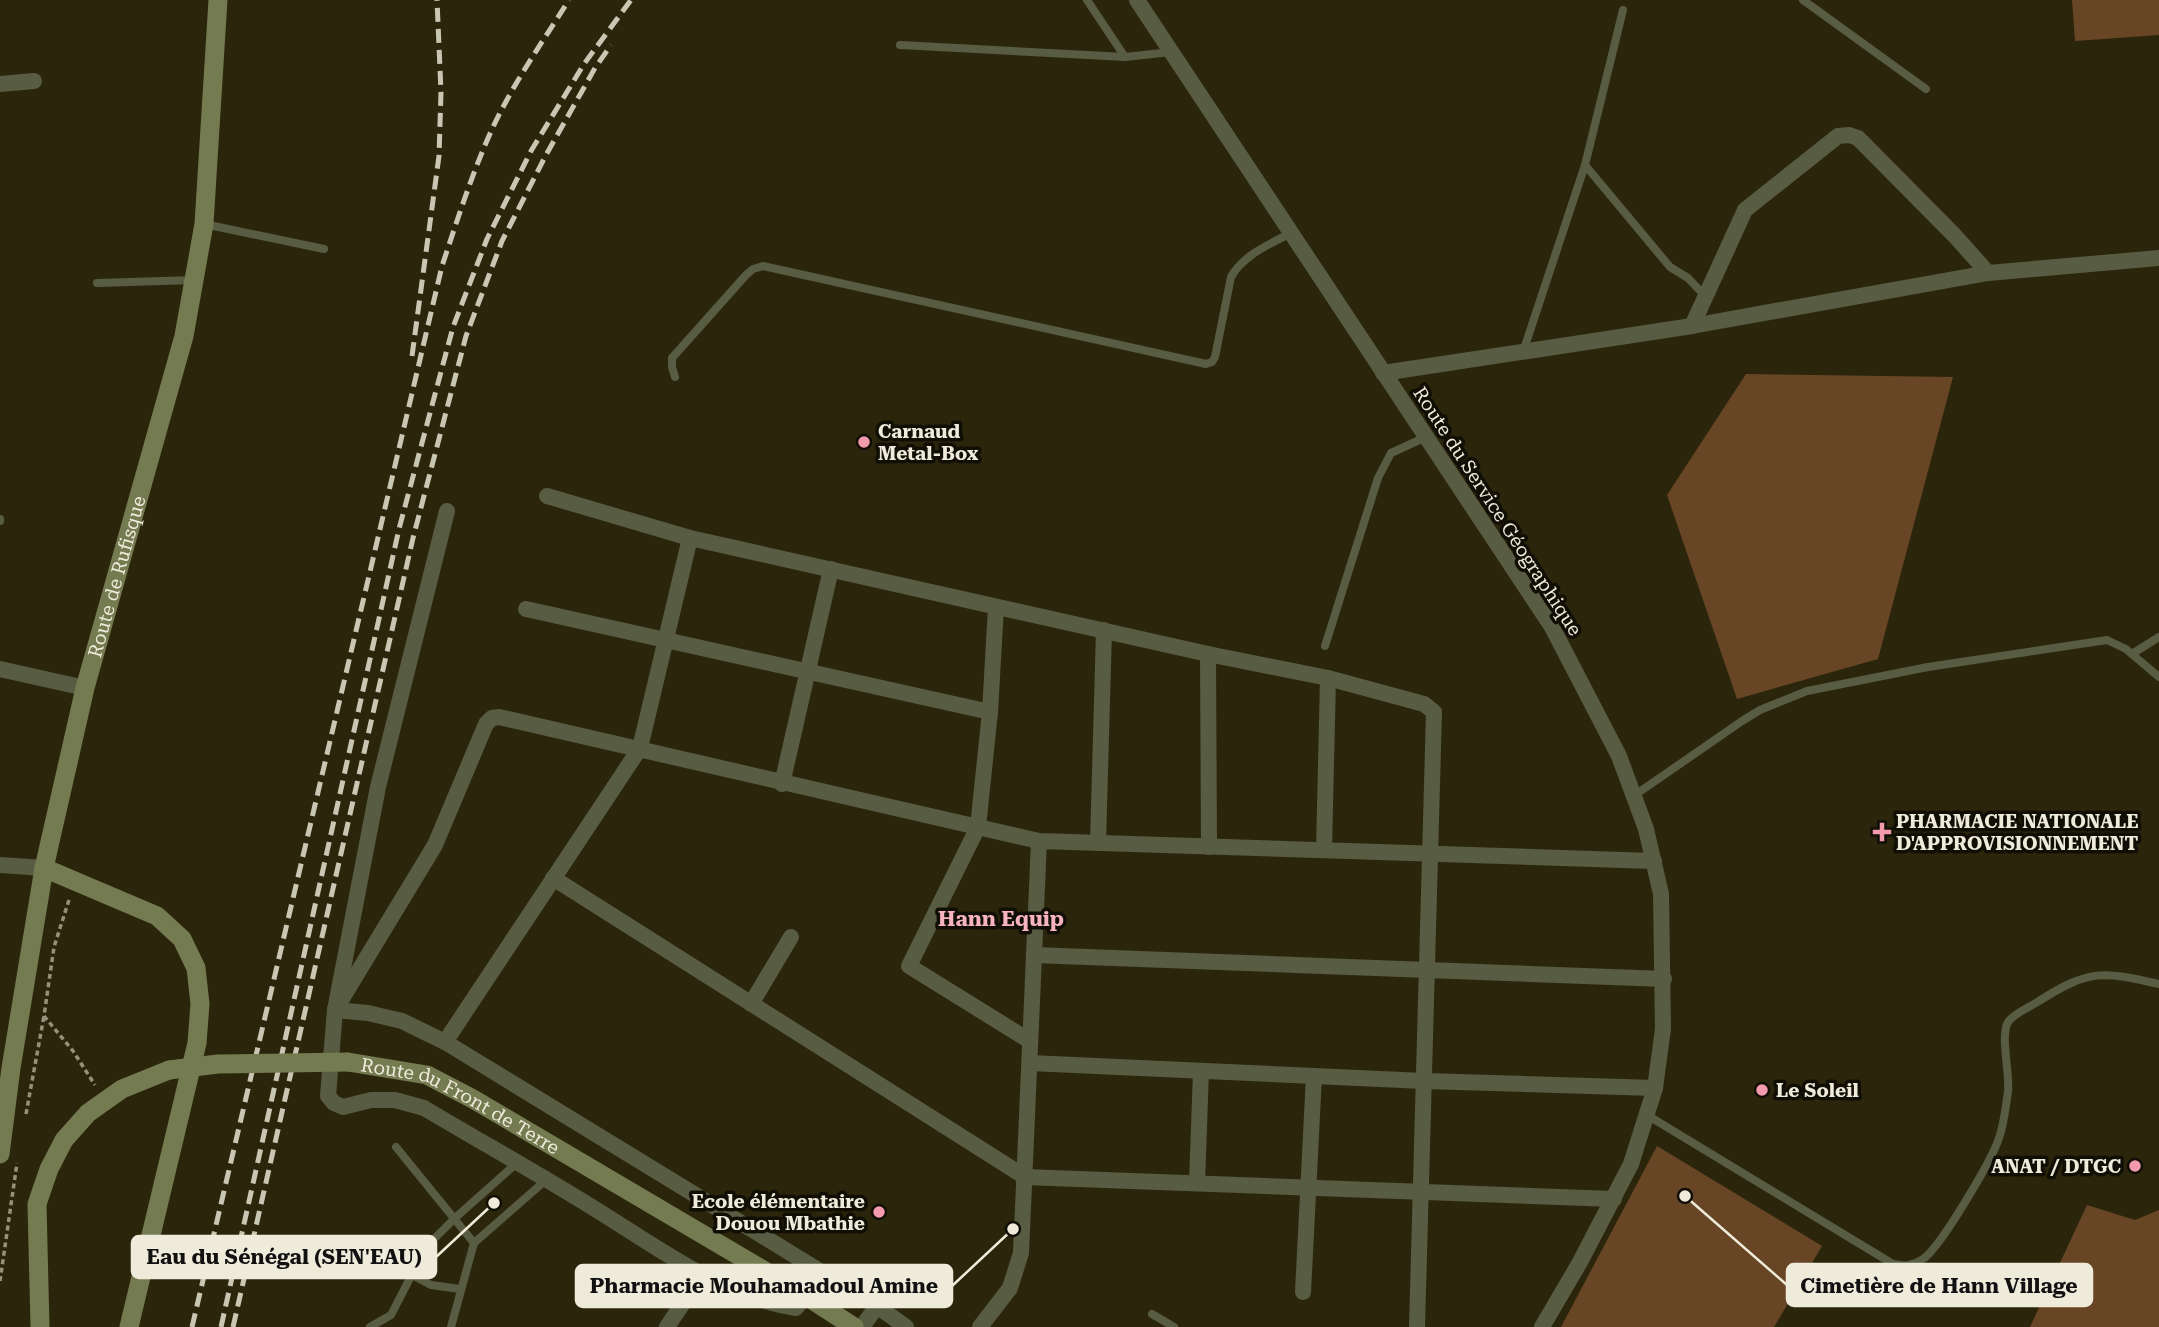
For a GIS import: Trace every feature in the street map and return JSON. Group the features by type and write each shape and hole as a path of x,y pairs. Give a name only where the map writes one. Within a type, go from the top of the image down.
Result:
{"main road":[{"name":"Route de Rufisque","path":"0,1154 5,1067 44,868 85,688 184,336 204,224 218,0"},
{"path":"44,868 157,916 181,939 196,968 200,1004 197,1043 129,1327"},
{"name":"Route du Front de Terre","path":"40,1327 37,1204 49,1169 64,1140 88,1113 122,1089 169,1070 218,1064 348,1062 427,1075 474,1099 855,1327"}],"street":[{"name":"Route du Service Géographique","path":"1137,0 1552,627 1619,756 1635,795 1661,894 1663,1029 1655,1088 1631,1164 1580,1262 1542,1327"},
{"path":"0,84 34,80"},
{"path":"1692,326 1745,210 1838,136 1858,138 1988,273"},
{"path":"1383,373 1692,326 1988,273 2159,258"},
{"path":"547,496 690,538 1208,654 1328,678 1424,705 1434,712 1417,1327"},
{"path":"447,511 377,787 335,1010 328,1096 334,1104 343,1107 371,1100 395,1100 424,1108 701,1276 779,1306 796,1308 806,1296"},
{"path":"445,1042 640,748 690,538"},
{"path":"782,784 831,569"},
{"path":"996,607 990,712 978,827 909,965 1030,1041"},
{"path":"526,608 990,712"},
{"path":"1098,843 1104,630"},
{"path":"1208,654 1209,847"},
{"path":"0,669 85,688"},
{"path":"1324,850 1328,678"},
{"path":"335,1010 435,845 486,724 492,718 499,717 1039,841 1654,860"},
{"path":"980,1327 1010,1288 1021,1253 1039,841"},
{"path":"0,865 44,868"},
{"path":"553,878 1025,1177 1614,1199"},
{"path":"751,1004 792,937"},
{"path":"1034,955 1664,979"},
{"path":"335,1010 368,1013 402,1021 445,1042 877,1306 905,1327"},
{"path":"1030,1063 1424,1081 1655,1088"},
{"path":"1197,1183 1201,1071"},
{"path":"1303,1292 1314,1076"},
{"path":"667,1327 701,1276"},
{"path":"862,1327 877,1306"}],"lane":[{"path":"1087,0 1125,57"},
{"path":"1803,0 1926,89"},
{"path":"1523,352 1585,164 1623,10"},
{"path":"900,45 1125,57 1171,52"},
{"path":"1585,164 1670,267 1688,278 1706,297"},
{"path":"204,224 324,249"},
{"path":"675,377 672,358 746,275 763,266 1206,364 1212,362 1215,357 1231,277 1236,267 1256,252 1291,233"},
{"path":"97,283 194,280"},
{"path":"1325,646 1378,478 1391,453 1426,436"},
{"path":"2132,654 2159,638"},
{"path":"1635,795 1760,710 1807,691 1928,667 2107,640 2132,654 2159,677"},
{"path":"1647,1115 1893,1264 1914,1264 1926,1258 1938,1242 1978,1180 1999,1138 2008,1088 2005,1035 2008,1023 2066,984 2084,977 2114,974 2159,984"},
{"path":"396,1147 474,1243"},
{"path":"370,1327 391,1315 426,1247 517,1163"},
{"path":"452,1327 474,1243 546,1180"},
{"path":"412,1275 431,1285 460,1290"},
{"path":"1152,1314 1174,1327"}],"path":[{"path":"75,881 54,947 44,1016 73,1051 98,1091"}],"shaded area":[{"path":"2072,0 2159,0 2159,35 2075,41"},
{"path":"1746,374 1953,377 1878,659 1737,699 1667,495"},
{"path":"1657,1146 1822,1246 1774,1327 1561,1327"},
{"path":"2087,1205 2135,1220 2159,1210 2159,1327 2030,1327"}],"railway":[{"path":"412,356 439,156 441,92 437,0"},
{"path":"192,1327 442,266 494,125 520,77 569,0"},
{"path":"221,1327 399,529 453,327 487,239 531,151 584,64 631,0"},
{"path":"233,1327 413,538 466,336 502,241 546,155 611,45"}],"place":[{"name":"Carnaud Metal-Box","path":"864,442"},
{"name":"PHARMACIE NATIONALE D'APPROVISIONNEMENT","path":"1882,832"},
{"name":"Le Soleil","path":"1762,1090"},
{"name":"ANAT / DTGC","path":"2135,1166"},
{"name":"Cimetière de Hann Village","path":"1685,1196"},
{"name":"Eau du Sénégal (SEN'EAU)","path":"494,1203"},
{"name":"Ecole élémentaire Douou Mbathie","path":"879,1212"},
{"name":"Pharmacie Mouhamadoul Amine","path":"1013,1229"}],"district":[{"name":"Hann Equip","path":"1001,919"}]}
